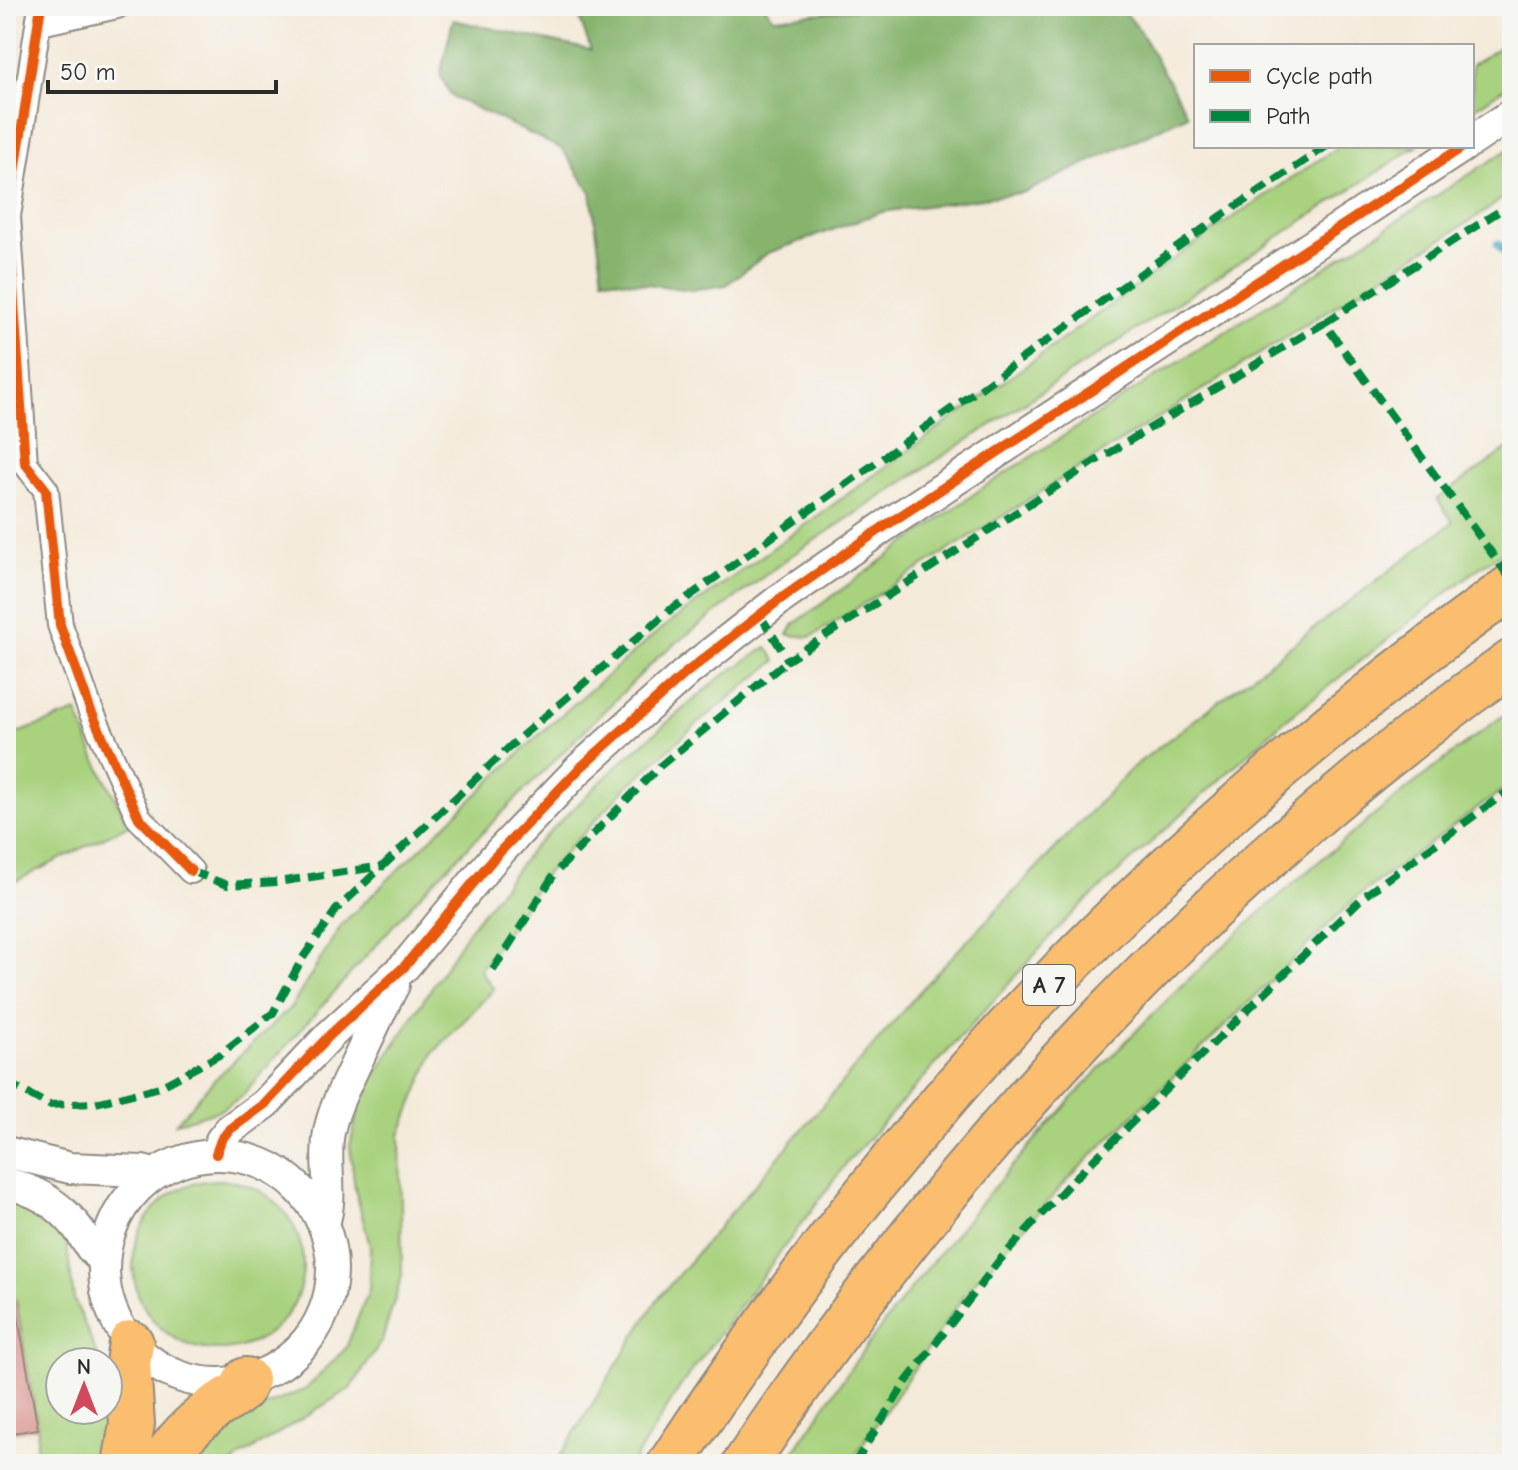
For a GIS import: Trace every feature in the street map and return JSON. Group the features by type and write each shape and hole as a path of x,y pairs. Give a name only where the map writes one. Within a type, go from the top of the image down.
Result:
{"highway":[{"name":"A 7","path":"670,1464 735,1368 858,1203 1033,1001 1159,875 1271,775 1408,663 1512,586"},
{"name":"A 7","path":"745,1464 859,1303 935,1207 1016,1112 1126,996 1236,888 1335,801 1512,662"},
{"path":"125,1464 132,1424 128,1363 131,1343"},
{"path":"163,1464 181,1437 218,1405 235,1396 246,1380"}],"street":[{"path":"117,6 40,14 8,216 16,464 46,490 60,625 90,709 139,818 191,871"},
{"path":"1474,140 1512,114"},
{"path":"216,1154 229,1130 265,1104 330,1035 405,966 493,859 579,769 687,672 733,635 882,528 1461,148"},
{"path":"324,1224 329,1192 327,1153 334,1114 378,1014 405,966"},
{"path":"6,1152 70,1168 153,1174"},
{"path":"216,1154 250,1158 281,1173 306,1195 324,1224 333,1256 331,1288 321,1320 302,1347 276,1367 246,1380 215,1383 183,1378 155,1364 131,1343 109,1304 104,1282 104,1259 111,1226 128,1197 153,1174 183,1159 216,1154"},
{"path":"6,1183 48,1199 78,1228 90,1249 104,1259"}],"green space":[{"path":"575,6 764,6 774,18 886,6 1120,6 1138,28 1188,115 1026,192 882,212 768,253 726,285 691,290 603,278 591,192 562,149 451,96 440,75 453,20 591,50"},
{"path":"1512,39 1512,83 1474,109 1474,64"},
{"path":"1512,147 1512,191 1486,211 811,637 788,635 794,624 981,489"},
{"path":"1337,148 1414,148 792,555 659,656 422,893 241,1097 220,1110 176,1123 213,1081 292,1006 342,924 545,729 662,628 1217,228"},
{"path":"1512,446 1512,546 1476,570 1284,721 1066,920 846,1164 682,1384 632,1464 555,1464 657,1300 925,985 1133,767 1453,522 1437,499"},
{"path":"767,647 776,661 697,724 625,789 547,872 480,970 494,989 433,1053 400,1135 402,1276 382,1340 351,1388 237,1459 234,1464 189,1464 199,1444 237,1417 306,1389 346,1348 369,1290 370,1246 355,1189 350,1146 361,1097 468,931 533,848 620,763 718,679"},
{"path":"1512,709 1512,783 1358,896 1073,1174 970,1287 849,1464 785,1464 857,1359 934,1260 1038,1136 1111,1057 1191,977 1279,896 1417,781"},
{"path":"77,712 95,758 129,825 6,886 6,737"},
{"path":"218,1180 251,1186 278,1205 297,1232 303,1265 297,1298 278,1325 251,1344 218,1350 185,1344 158,1325 139,1298 133,1265 139,1232 158,1205 185,1186"},
{"path":"6,1192 42,1205 65,1231 74,1299 93,1346 44,1346 44,1426 106,1426 103,1464 35,1464 38,1429 16,1300 6,1302"}],"building":[{"path":"15,1300 38,1429 6,1434 6,1302"}],"waterway":[{"path":"1498,244 1512,261"}],"marked path":[{"path":"6,1082 49,1105 96,1103 160,1087 219,1055 273,1013 302,959 336,910 517,740 670,610 1217,219 1324,148"},
{"path":"1324,323 1498,212"},
{"path":"760,615 788,660 1094,462 1324,323 1512,581"},
{"path":"493,970 555,873 660,766 788,660"},
{"path":"854,1464 906,1382 998,1262 1068,1185 1363,897 1512,788"},
{"path":"191,871 227,885 278,882 383,866"}],"cycle path":[{"path":"41,6 8,216 25,463 46,490 60,625 90,709 139,818 191,871"},
{"path":"216,1154 229,1130 265,1104 330,1035 405,966 493,859 579,769 687,672 779,600 882,528 1461,148"}]}
